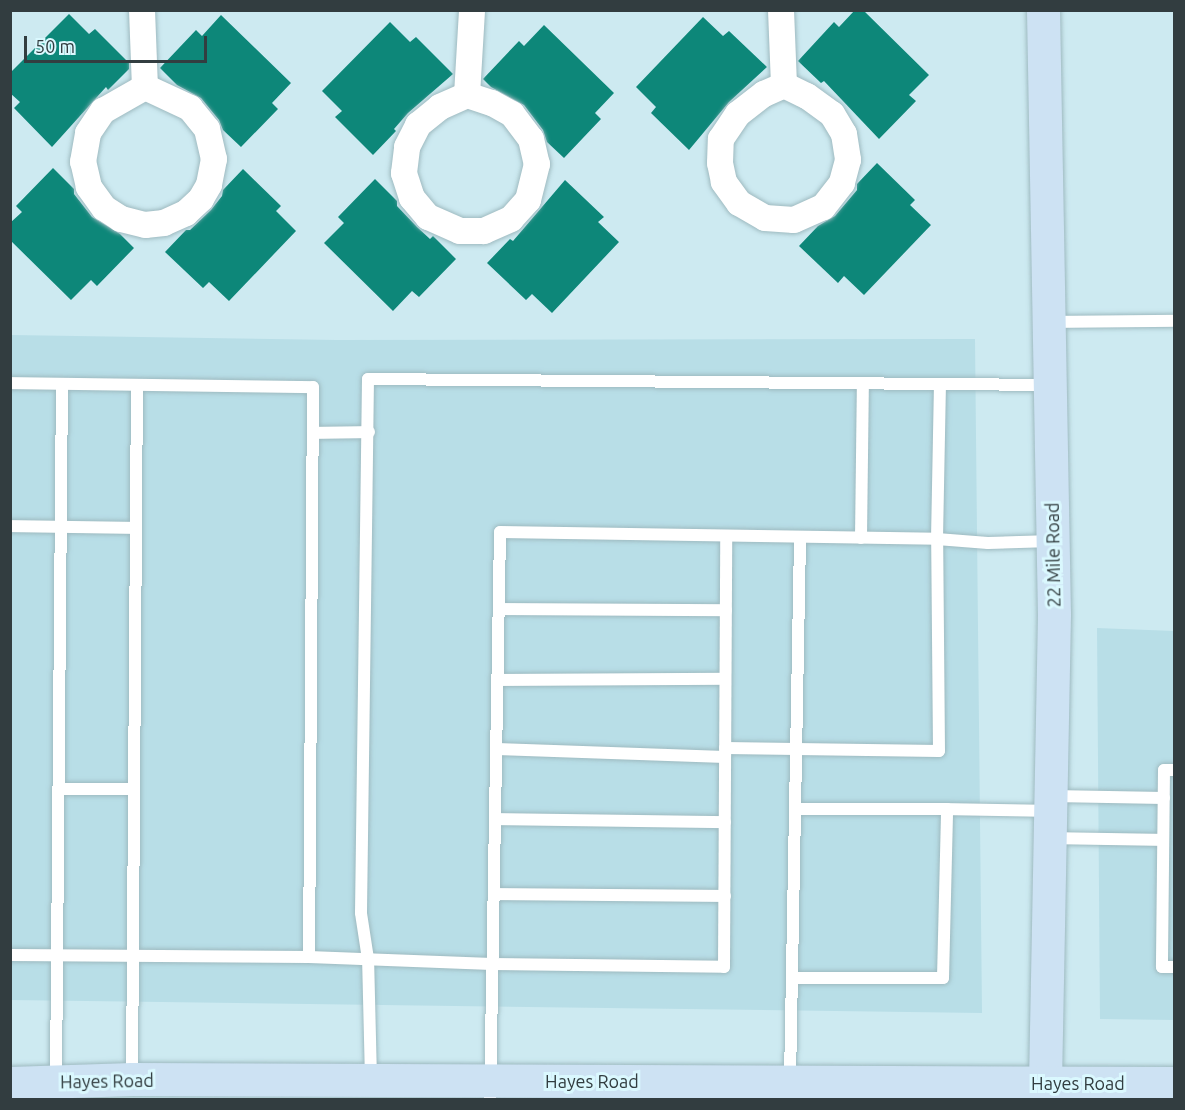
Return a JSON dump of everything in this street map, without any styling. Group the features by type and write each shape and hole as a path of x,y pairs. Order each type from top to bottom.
{"main road":[{"name":"22 Mile Road","path":"1042,10 1054,541 1052,815 1045,1091"},
{"name":"Hayes Road","path":"10,1083 56,1082 133,1089 184,1090 371,1082 490,1090 770,1084 1045,1091 1174,1083"}],"street":[{"path":"142,10 145,87"},
{"path":"467,94 472,10"},
{"path":"781,10 784,85"},
{"path":"784,85 807,96 832,114 844,134 848,160 842,183 823,207 794,220 765,218 739,203 724,182 720,163 721,139 738,114 764,94 784,85"},
{"path":"145,87 190,108 207,129 214,159 208,185 201,199 186,213 164,223 145,225 121,219 104,208 89,187 82,162 88,133 103,111 145,87"},
{"path":"467,94 492,103 512,114 531,139 537,164 528,200 511,219 484,231 460,231 428,217 412,198 404,173 407,147 418,125 440,106 467,94"}],"lane":[{"path":"1050,322 1174,321"},
{"path":"371,1082 368,959 361,913 369,379 1050,385"},
{"path":"10,383 313,387 309,957"},
{"path":"861,538 862,383"},
{"path":"56,1082 62,384"},
{"path":"497,749 725,752 795,749 939,751 937,539 940,384"},
{"path":"133,1089 137,385"},
{"path":"313,433 369,432"},
{"path":"10,526 135,528"},
{"path":"490,1090 500,532 937,539 988,543 1054,541"},
{"path":"10,956 309,957 492,964 724,967 726,536"},
{"path":"770,1084 792,978 801,537"},
{"path":"499,609 726,610"},
{"path":"498,680 725,679"},
{"path":"1174,770 1164,770 1162,967 1174,967"},
{"path":"58,789 134,789"},
{"path":"1052,815 1164,798"},
{"path":"795,809 947,809 1052,815 1163,840"},
{"path":"792,978 943,978 947,809"},
{"path":"496,819 725,822"},
{"path":"494,894 725,896"}],"shaded area":[{"path":"11,335 336,340 975,339 982,1013 11,1000"},
{"path":"1097,628 1174,631 1174,1020 1100,1019"}],"building":[{"path":"855,10 863,10 929,75 909,95 916,101 879,139 824,81 821,83 798,61 834,22 839,27"},
{"path":"69,14 89,34 95,29 129,63 129,69 108,90 106,87 52,147 14,108 20,102 10,93 10,73"},
{"path":"221,15 291,83 272,103 278,109 241,147 223,130 219,120 201,98 177,85 160,68 196,30 202,36"},
{"path":"703,17 723,36 729,31 767,67 729,102 689,150 651,113 656,107 636,87"},
{"path":"390,22 410,42 416,37 453,74 408,113 394,129 396,131 373,155 335,117 342,111 322,91"},
{"path":"544,25 614,93 595,113 601,119 564,158 547,142 543,130 524,105 491,87 483,79 519,41 524,46"},
{"path":"877,163 915,200 910,205 931,225 864,295 844,276 838,283 799,246 818,226 835,216 857,190 857,184"},
{"path":"53,168 74,189 74,194 92,217 120,234 134,248 97,286 91,280 71,300 10,240 10,223 22,212 16,206"},
{"path":"243,169 281,206 276,211 296,231 229,301 209,282 203,288 165,252 186,230 190,230 211,210 222,196 223,190"},
{"path":"375,179 397,201 397,206 417,227 430,239 433,236 456,259 419,297 412,291 393,311 324,243 344,223 338,217"},
{"path":"565,180 604,217 598,222 619,242 552,313 532,294 526,300 487,263 510,239 513,241"}]}
